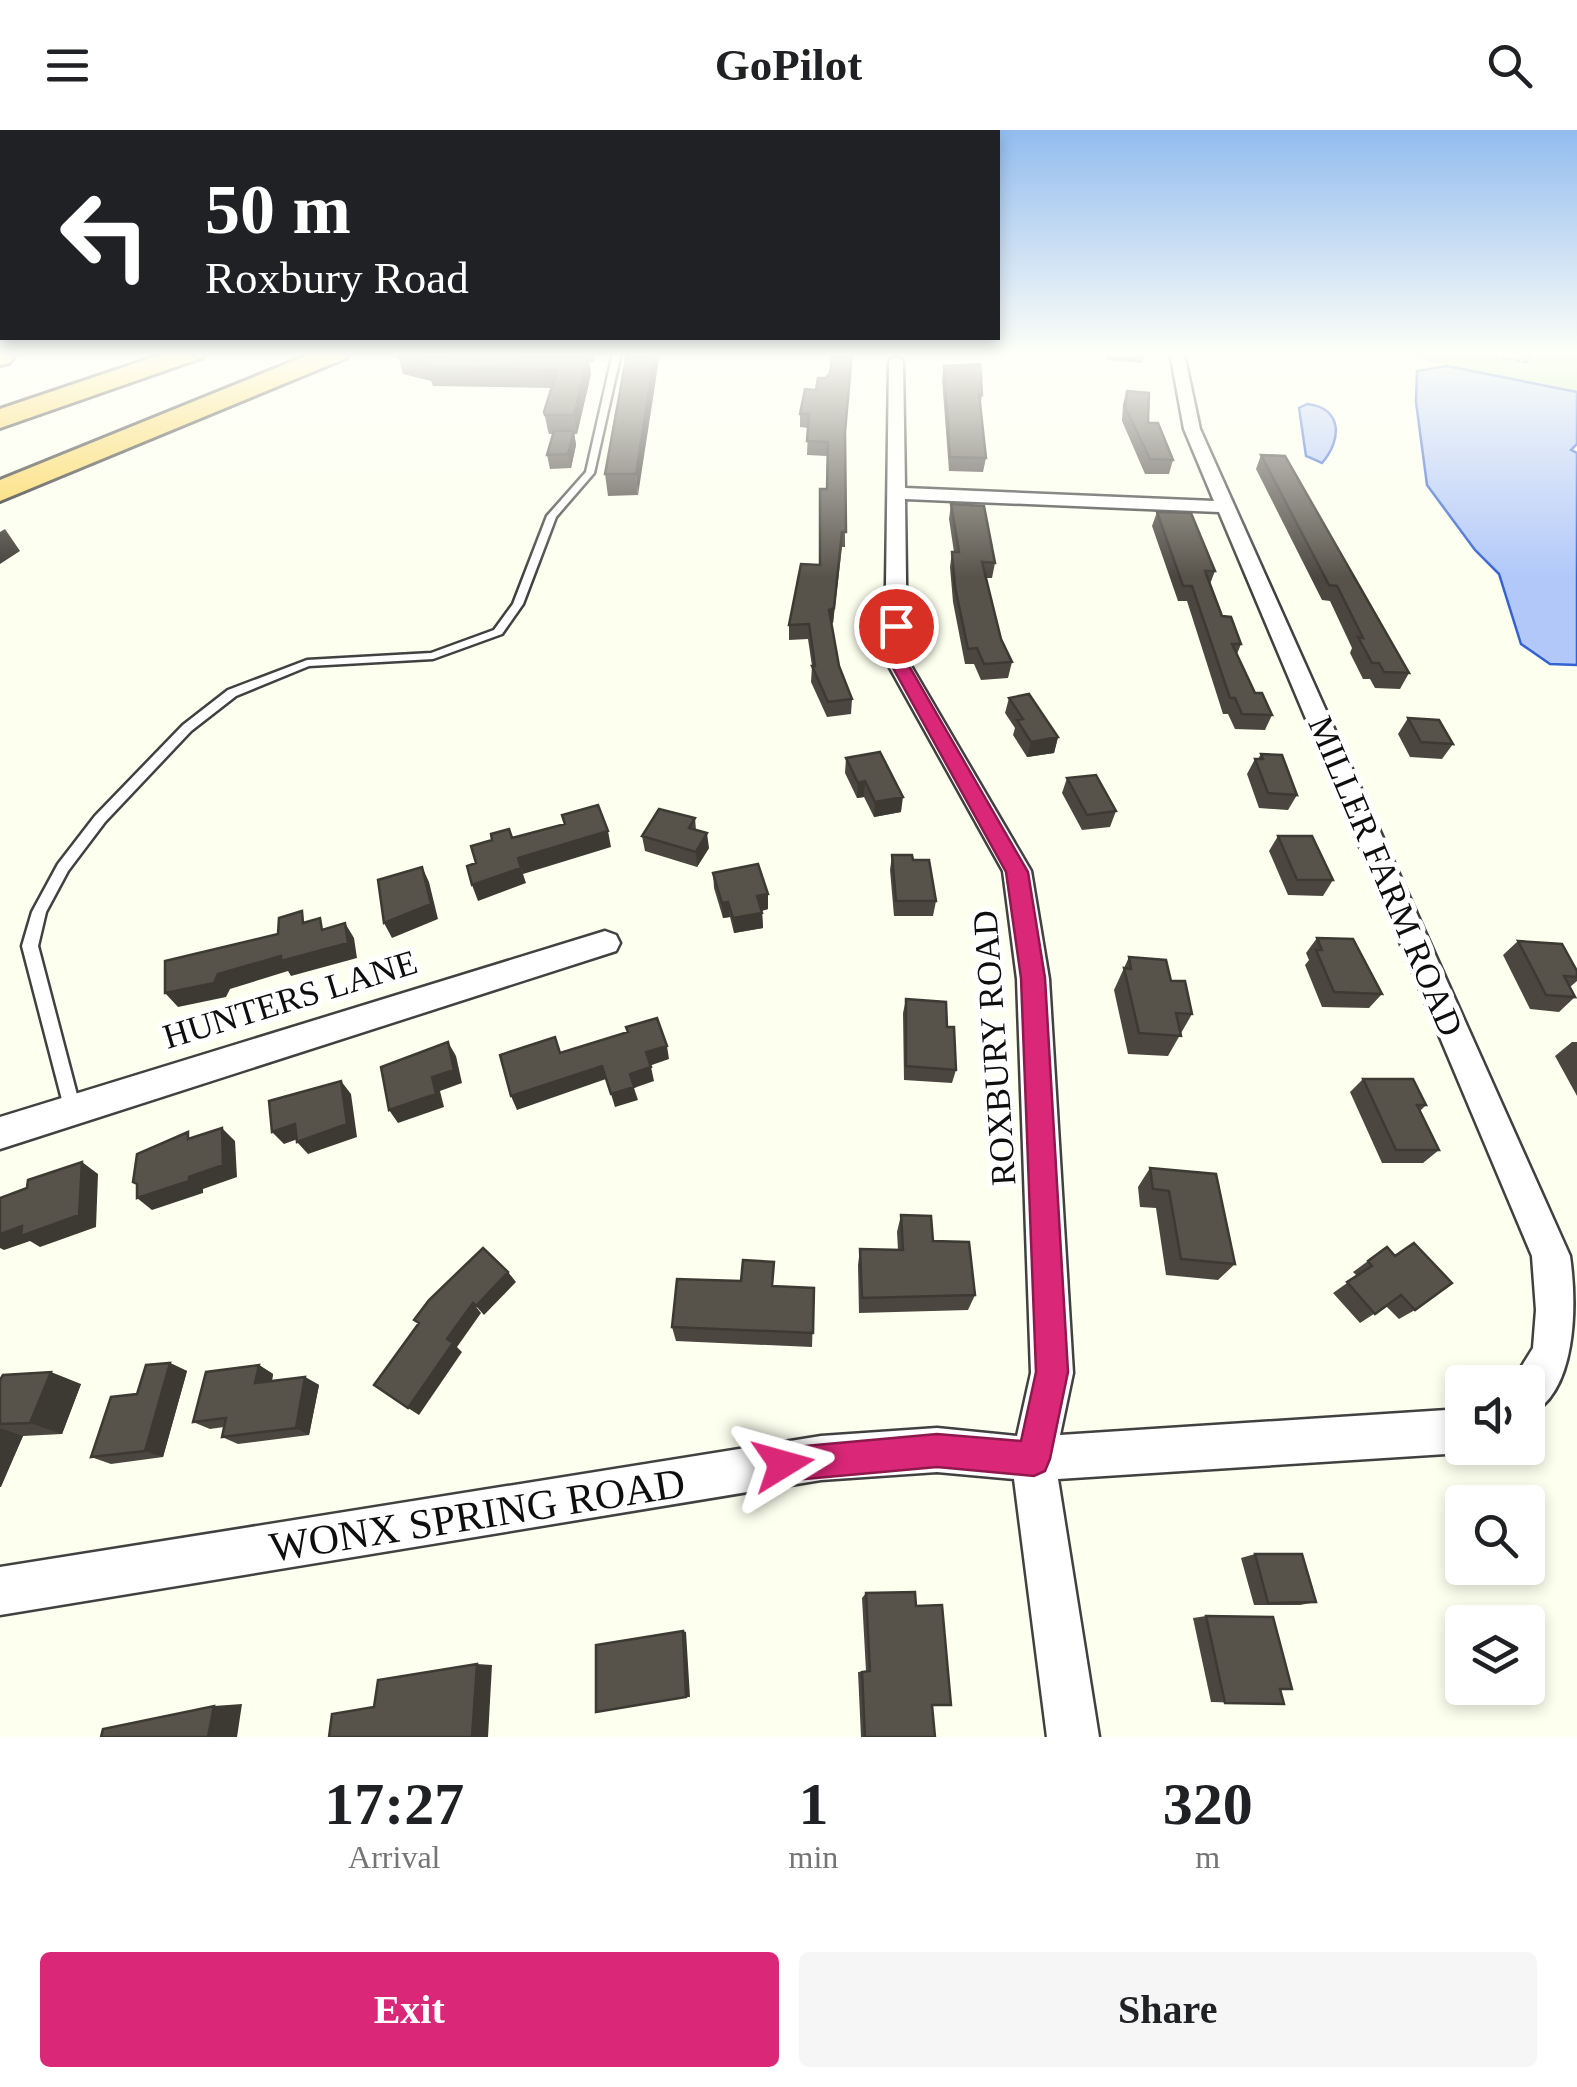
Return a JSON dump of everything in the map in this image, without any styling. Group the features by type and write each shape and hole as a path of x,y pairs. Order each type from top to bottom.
{"highway":[{"path":"0,491 155,428"},
{"path":"0,500 159,428"}],"street":[{"name":"ROXBURY ROAD","path":"895,428 896,659 1017,872 1033,978 1052,1372 1034,1459"},
{"name":"MILLER FARM ROAD","path":"1192,428 1551,1256 1558,1306 1545,1365"},
{"path":"895,493 1226,507"},
{"name":"HUNTERS LANE","path":"0,1134 605,943"},
{"path":"1073,1737 1034,1459 1445,1432"},
{"name":"WONX SPRING ROAD","path":"0,1590 821,1458 937,1450 1034,1459"}],"lane":[{"path":"72,1110 30,946 39,912 63,868 100,819 186,728 232,693 307,664 433,656 498,632 518,604 552,516 590,473 600,428"}],"water":[{"path":"1302,428 1336,428 1333,445 1322,463 1306,456"},
{"path":"1419,428 1577,428 1577,444 1571,450 1577,453 1577,665 1550,664 1521,644 1499,574 1475,550 1427,485"}],"building":[{"path":"613,428 643,428 636,474 605,474"},
{"path":"808,428 845,428 846,532 842,532 834,608 829,610 839,666 852,699 828,702 812,666 809,624 789,625 801,564 820,565 820,489 827,489 828,442 807,441"},
{"path":"948,428 983,428 986,458 950,457"},
{"path":"1135,428 1160,428 1173,460 1150,459"},
{"path":"554,431 574,431 568,454 547,455"},
{"path":"1261,455 1285,456 1409,673 1384,672 1379,663 1372,663 1337,586 1329,585"},
{"path":"951,504 984,506 995,563 982,562 1001,639 1012,662 984,664 977,648 968,649 955,587 952,552 959,552"},
{"path":"1157,512 1191,513 1215,571 1205,571 1222,616 1231,617 1241,644 1232,644 1255,693 1262,693 1272,715 1242,714 1235,698 1230,698 1192,586 1183,586"},
{"path":"1029,694 1058,737 1031,742 1017,720 1023,719 1009,698"},
{"path":"1408,718 1439,720 1453,744 1421,742"},
{"path":"880,752 903,797 875,802 865,781 858,783 846,758"},
{"path":"1261,754 1282,755 1297,795 1268,793 1255,759 1263,759"},
{"path":"1096,775 1116,811 1087,815 1067,778"},
{"path":"598,805 608,831 518,858 521,868 472,885 467,866 476,863 471,846 492,840 491,834 509,829 512,838 565,824 562,815"},
{"path":"659,809 695,818 689,828 707,833 696,852 642,836"},
{"path":"1278,836 1312,836 1333,880 1297,880"},
{"path":"892,855 929,860 936,901 896,901"},
{"path":"758,864 768,894 757,896 762,913 733,918 728,902 722,903 713,873"},
{"path":"422,867 431,904 384,923 378,880"},
{"path":"302,911 303,923 320,918 322,930 345,923 348,943 281,961 281,956 218,974 214,983 165,993 165,961 278,934 279,918"},
{"path":"1317,938 1353,939 1382,994 1334,992 1316,950 1322,950"},
{"path":"1518,941 1562,944 1577,971 1577,977 1564,976 1575,997 1546,995"},
{"path":"1129,957 1166,960 1171,981 1185,981 1192,1014 1176,1013 1181,1036 1139,1033 1124,968 1131,969"},
{"path":"906,999 946,1002 947,1027 954,1027 956,1070 906,1066"},
{"path":"657,1018 667,1046 646,1052 651,1067 630,1074 634,1087 611,1094 602,1066 511,1096 500,1055 555,1037 560,1053 628,1032 626,1027"},
{"path":"448,1042 454,1070 432,1077 436,1094 389,1110 381,1067"},
{"path":"1363,1079 1413,1079 1426,1105 1417,1105 1439,1150 1396,1150"},
{"path":"341,1081 347,1124 297,1142 295,1124 272,1132 269,1101"},
{"path":"222,1128 223,1165 137,1198 137,1184 133,1182 137,1154 188,1132 188,1139"},
{"path":"82,1162 79,1215 21,1236 22,1226 0,1234 0,1198 27,1188 28,1180"},
{"path":"1150,1168 1216,1174 1235,1264 1181,1259 1169,1191 1153,1189"},
{"path":"901,1215 931,1216 933,1241 969,1242 975,1295 862,1298 860,1249 903,1250"},
{"path":"1414,1243 1452,1283 1415,1310 1401,1295 1375,1314 1347,1282 1372,1266 1368,1261 1387,1247 1395,1256"},
{"path":"483,1248 508,1272 476,1306 473,1303 447,1339 453,1343 408,1408 374,1385 419,1323 414,1320 429,1300"},
{"path":"743,1260 774,1262 772,1286 814,1288 813,1333 672,1327 677,1279 741,1281"},
{"path":"170,1363 145,1451 91,1457 111,1397 137,1394 146,1365"},
{"path":"259,1365 255,1383 305,1377 296,1428 222,1437 226,1418 193,1422 206,1372"},
{"path":"51,1372 30,1423 0,1424 3,1375"},
{"path":"1255,1554 1302,1554 1316,1602 1268,1603"},
{"path":"915,1592 916,1606 942,1605 951,1705 932,1705 935,1737 865,1737 862,1672 870,1671 866,1593"},
{"path":"1206,1616 1273,1617 1292,1689 1280,1689 1284,1704 1225,1703"},
{"path":"683,1631 686,1697 596,1712 596,1645"},
{"path":"477,1664 472,1737 329,1737 332,1714 374,1707 378,1680"},
{"path":"214,1706 208,1737 101,1737 103,1729"}],"route":[{"path":"783,1464 937,1450 1034,1459 1052,1372 1033,978 1017,872 896,659 896,626"}]}
